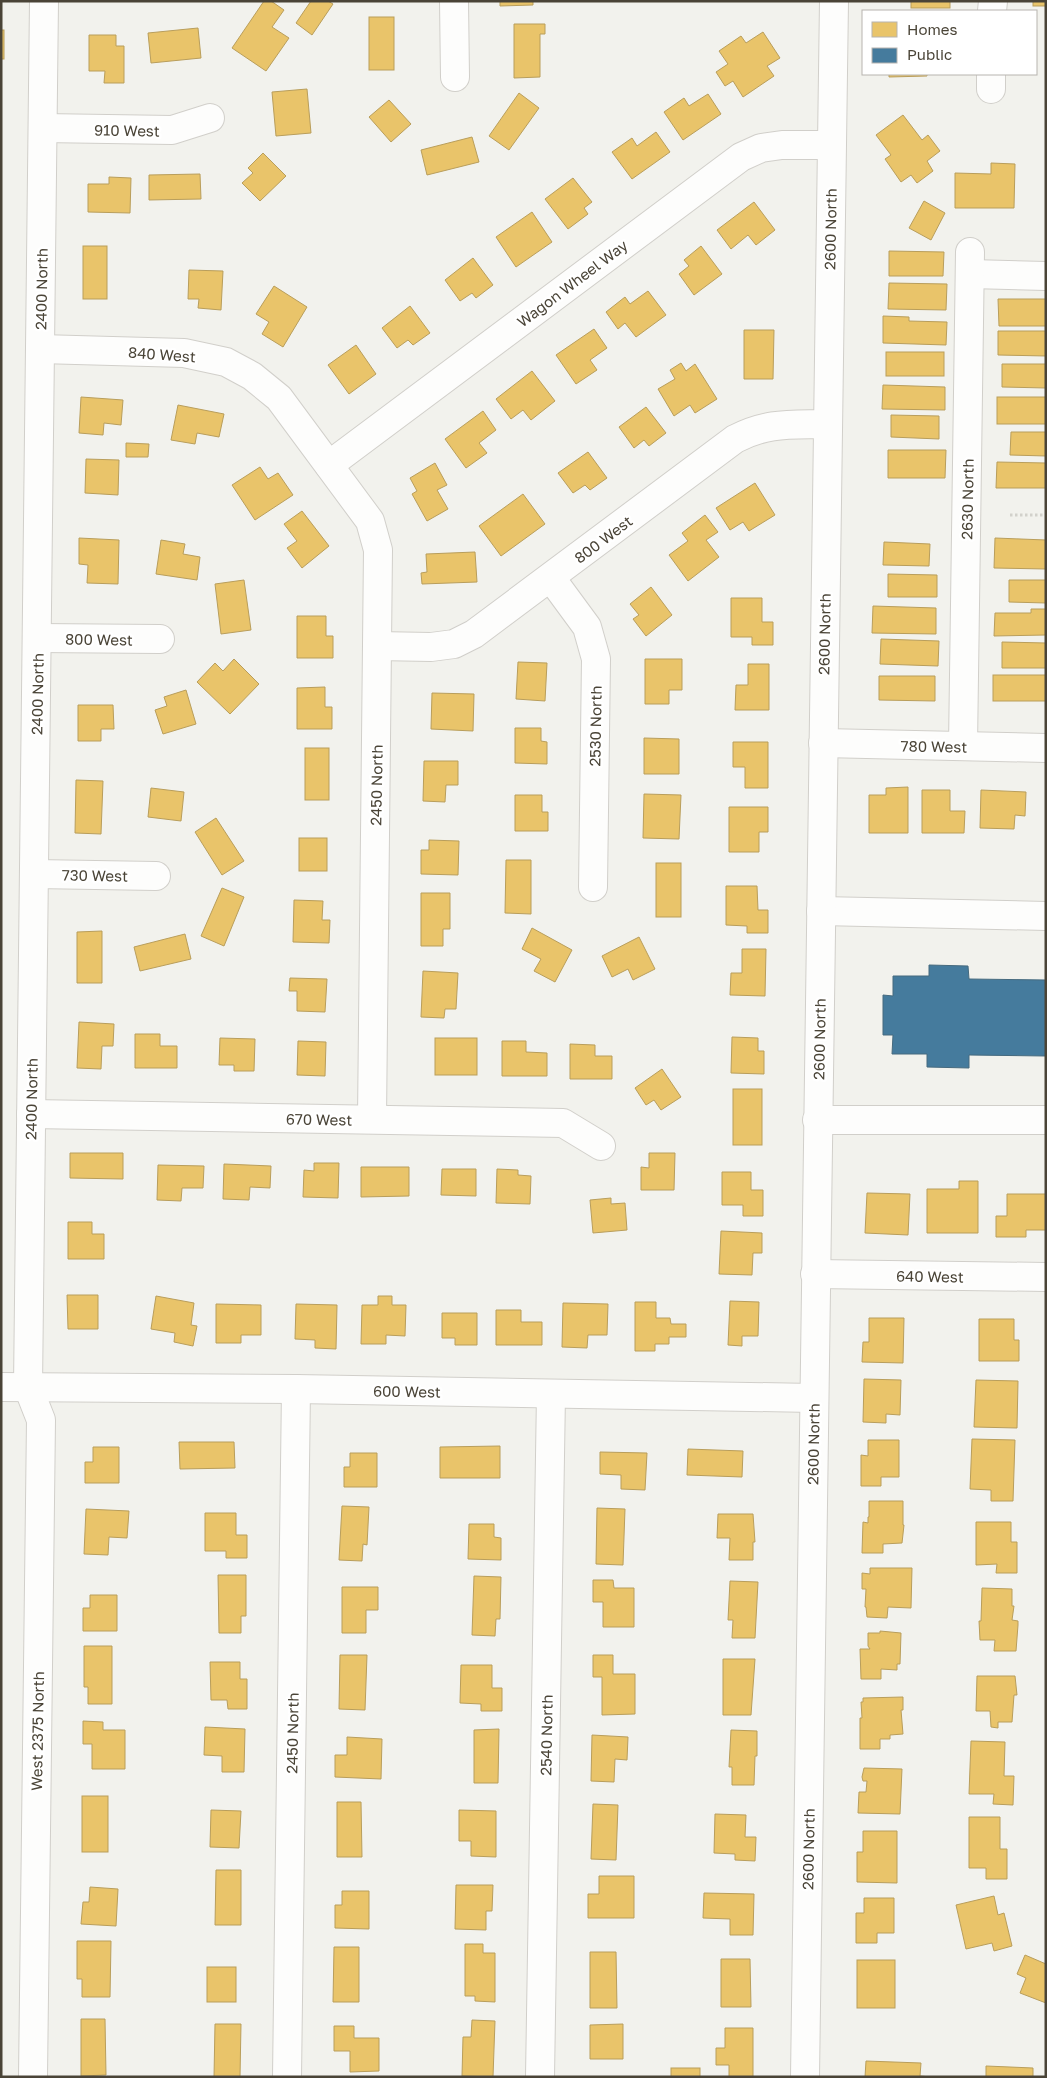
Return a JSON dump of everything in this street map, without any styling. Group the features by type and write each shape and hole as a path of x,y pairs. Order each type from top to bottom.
{"street":[{"name":"2400 North","path":"28,1387 44,1"},
{"path":"454,1 455,77"},
{"name":"2600 North","path":"805,2077 834,1"},
{"name":"910 West","path":"43,128 172,130 210,118"},
{"name":"Wagon Wheel Way","path":"329,465 741,157 761,148 782,145 831,145"},
{"name":"2630 North","path":"963,746 970,263 1046,276"},
{"name":"840 West","path":"40,349 184,353 226,362 252,376 278,398 329,465"},
{"name":"800 West","path":"377,646 431,647 454,644 474,634 551,578 735,439 754,430 773,425 827,424"},
{"name":"2450 North","path":"329,465 370,521 378,550 372,1119"},
{"name":"2530 North","path":"551,578 587,627 596,659 593,887"},
{"name":"800 West","path":"38,638 160,639"},
{"name":"780 West","path":"823,743 1046,748"},
{"name":"730 West","path":"35,874 156,876"},
{"path":"821,911 1046,916"},
{"name":"670 West","path":"31,1114 563,1123 601,1146"},
{"path":"818,1120 1046,1120"},
{"name":"640 West","path":"815,1274 1046,1278"},
{"name":"600 West","path":"1,1387 296,1389 813,1398"},
{"name":"West 2375 North","path":"28,1387 41,1420 33,2077"},
{"name":"2450 North","path":"287,2077 296,1389"},
{"name":"2540 North","path":"540,2077 552,1394"}],"path":[{"path":"1010,515 1046,515"}],"building: Homes":[{"path":"264,1 271,1 284,10 272,27 289,38 266,71 232,48"},
{"path":"311,1 328,1 333,4 312,35 296,23"},
{"path":"500,1 533,1 533,5 500,6"},
{"path":"911,1 950,1 950,8 911,8"},
{"path":"1033,1 1046,1 1046,6 1033,6"},
{"path":"369,17 394,17 394,70 369,70"},
{"path":"514,24 545,24 545,34 540,34 540,77 514,78"},
{"path":"198,28 201,58 151,63 148,33"},
{"path":"1,30 4,30 4,59 1,59"},
{"path":"763,32 780,58 767,66 774,76 743,97 733,81 725,86 716,72 728,64 719,51 741,36 746,43"},
{"path":"89,35 116,35 116,46 124,46 124,83 104,83 105,71 89,71"},
{"path":"889,75 927,75 927,76 889,77"},
{"path":"307,89 311,133 276,136 272,92"},
{"path":"519,93 539,108 509,150 489,136"},
{"path":"708,94 721,114 683,140 664,112 684,98 689,106"},
{"path":"389,100 411,124 391,142 369,117"},
{"path":"903,115 922,140 928,135 940,151 927,161 933,171 917,183 911,175 901,182 885,159 891,155 876,135"},
{"path":"656,132 670,152 632,179 612,152 632,138 637,146"},
{"path":"472,137 479,162 427,175 421,150"},
{"path":"263,153 286,176 260,201 242,183 253,173 248,168"},
{"path":"991,163 1015,164 1014,208 955,208 955,173 991,174"},
{"path":"200,174 201,199 149,200 149,175"},
{"path":"109,177 131,178 130,213 88,212 88,184 109,184"},
{"path":"573,178 592,202 584,208 588,214 568,229 545,199"},
{"path":"924,201 945,213 931,240 909,228"},
{"path":"754,202 775,230 756,245 748,235 731,249 717,230"},
{"path":"532,212 552,242 516,267 496,237"},
{"path":"83,246 107,246 107,299 83,299"},
{"path":"701,246 722,274 694,295 679,274 689,266 684,260"},
{"path":"889,251 944,252 943,276 889,276"},
{"path":"473,258 493,285 476,298 472,293 460,301 445,280"},
{"path":"189,270 223,271 221,310 198,308 199,299 188,299"},
{"path":"889,283 947,284 946,310 888,309"},
{"path":"274,286 307,307 283,347 262,334 269,322 256,314"},
{"path":"648,291 666,315 636,337 625,323 618,329 606,312 625,297 630,304"},
{"path":"998,299 1046,299 1046,326 999,326"},
{"path":"410,306 430,333 413,345 408,340 397,348 382,328"},
{"path":"883,316 909,317 909,321 947,322 946,345 883,343"},
{"path":"594,329 607,348 590,360 597,370 576,384 556,355"},
{"path":"744,330 774,330 773,379 744,379"},
{"path":"998,331 1046,331 1046,356 998,355"},
{"path":"356,345 376,374 349,394 328,365"},
{"path":"886,352 944,352 944,376 886,376"},
{"path":"681,363 686,371 695,364 717,399 695,413 690,405 674,416 658,389 675,379 670,370"},
{"path":"1002,364 1046,364 1046,388 1002,387"},
{"path":"532,371 555,401 531,420 523,410 511,419 496,399"},
{"path":"883,385 945,387 945,410 882,409"},
{"path":"81,397 123,400 121,425 104,423 103,435 79,433"},
{"path":"997,397 1046,397 1046,424 997,424"},
{"path":"178,405 224,414 219,437 197,433 195,444 171,440"},
{"path":"646,407 666,433 649,446 644,440 634,448 619,427"},
{"path":"483,411 496,430 479,443 487,453 466,468 445,439"},
{"path":"891,415 939,416 939,439 891,437"},
{"path":"1011,432 1046,432 1046,456 1010,455"},
{"path":"126,443 149,444 148,457 126,457"},
{"path":"888,450 946,450 945,478 888,478"},
{"path":"588,452 607,478 590,490 585,485 573,493 558,473"},
{"path":"86,459 119,460 118,495 85,493"},
{"path":"997,462 1046,463 1046,488 996,488"},
{"path":"435,463 447,485 437,490 448,509 427,521 412,494 417,491 410,478"},
{"path":"260,467 268,479 278,473 293,495 255,520 232,485"},
{"path":"755,483 775,515 749,531 743,522 730,530 716,508"},
{"path":"523,494 545,524 501,556 479,526"},
{"path":"302,511 329,546 302,568 287,548 297,541 284,524"},
{"path":"705,515 718,532 706,540 719,557 688,581 669,555 688,541 682,533"},
{"path":"79,538 119,540 118,584 87,583 88,565 79,564"},
{"path":"995,538 1046,540 1046,569 994,568"},
{"path":"161,540 185,544 183,554 200,557 197,580 156,574"},
{"path":"884,542 930,544 929,566 883,565"},
{"path":"475,552 477,582 422,584 421,573 427,572 426,554"},
{"path":"888,574 937,575 937,597 888,597"},
{"path":"244,580 251,630 221,634 215,584"},
{"path":"1009,580 1046,580 1046,603 1009,602"},
{"path":"651,587 672,615 646,636 633,619 639,615 630,604"},
{"path":"731,598 762,598 762,622 773,622 773,645 752,645 752,637 731,637"},
{"path":"873,606 936,608 936,634 872,633"},
{"path":"1031,609 1046,609 1046,635 994,636 995,613 1031,613"},
{"path":"297,616 326,616 326,636 333,636 333,658 297,658"},
{"path":"881,639 939,641 938,666 880,664"},
{"path":"1002,642 1046,643 1046,668 1002,668"},
{"path":"234,659 259,684 230,714 197,682 215,663 223,671"},
{"path":"645,659 682,659 682,690 669,690 669,704 645,704"},
{"path":"518,662 547,663 545,701 516,699"},
{"path":"748,664 769,664 769,710 735,710 736,685 748,685"},
{"path":"993,675 1046,675 1046,701 993,701"},
{"path":"879,676 935,676 935,701 879,700"},
{"path":"325,687 325,707 332,707 332,729 297,729 297,688"},
{"path":"186,690 196,724 163,734 155,710 167,706 164,697"},
{"path":"432,693 474,694 473,731 431,729"},
{"path":"78,705 113,705 114,729 101,729 101,741 78,741"},
{"path":"515,728 541,728 541,741 547,742 547,764 515,763"},
{"path":"644,738 679,739 679,774 644,774"},
{"path":"733,742 768,742 768,788 745,788 745,767 733,767"},
{"path":"305,748 329,748 329,800 305,800"},
{"path":"424,761 458,761 458,785 446,785 445,802 423,801"},
{"path":"76,780 103,781 101,834 75,833"},
{"path":"908,787 908,833 869,833 869,795 886,795 886,788"},
{"path":"151,788 184,792 181,821 148,817"},
{"path":"922,790 950,790 950,811 965,811 964,833 922,833"},
{"path":"981,790 1026,792 1025,816 1015,815 1014,829 980,828"},
{"path":"644,794 681,795 679,839 643,838"},
{"path":"515,795 542,795 542,812 548,812 548,831 515,831"},
{"path":"729,807 768,807 768,832 759,832 759,852 729,852"},
{"path":"216,818 244,861 222,875 195,832"},
{"path":"299,838 327,838 327,871 299,871"},
{"path":"429,840 459,841 458,875 421,874 421,850 429,850"},
{"path":"506,860 531,860 531,914 505,913"},
{"path":"656,863 681,863 681,917 656,917"},
{"path":"726,886 757,886 758,910 768,910 768,933 747,933 747,926 726,925"},
{"path":"222,888 244,897 224,946 201,936"},
{"path":"421,893 450,893 450,929 443,929 443,946 421,946"},
{"path":"294,900 323,901 322,920 330,920 329,943 293,942"},
{"path":"532,928 572,950 555,982 534,971 541,959 522,949"},
{"path":"102,931 102,983 77,983 77,932"},
{"path":"185,934 191,959 140,971 134,947"},
{"path":"639,937 655,969 633,980 628,969 612,977 602,956"},
{"path":"742,949 766,949 765,996 730,995 731,973 742,973"},
{"path":"423,971 458,973 456,1009 445,1009 444,1018 421,1017"},
{"path":"290,978 327,979 325,1012 297,1011 297,991 289,991"},
{"path":"79,1022 114,1024 113,1046 102,1046 101,1069 77,1068"},
{"path":"135,1034 160,1034 160,1046 177,1046 177,1068 135,1068"},
{"path":"732,1037 758,1038 758,1051 764,1051 764,1074 731,1073"},
{"path":"220,1038 255,1039 254,1071 234,1071 234,1065 219,1065"},
{"path":"435,1038 477,1038 477,1075 435,1075"},
{"path":"298,1041 326,1042 325,1076 297,1075"},
{"path":"502,1041 526,1041 526,1052 547,1053 547,1076 502,1076"},
{"path":"570,1044 595,1045 595,1056 612,1056 612,1079 570,1079"},
{"path":"662,1069 681,1097 661,1110 654,1100 646,1105 635,1088"},
{"path":"733,1089 762,1089 762,1145 733,1145"},
{"path":"70,1153 123,1153 123,1179 70,1178"},
{"path":"649,1153 675,1153 674,1190 641,1190 641,1167 649,1168"},
{"path":"314,1163 339,1163 338,1198 303,1197 304,1170 314,1171"},
{"path":"224,1164 271,1166 270,1188 250,1187 249,1200 223,1199"},
{"path":"158,1165 204,1166 203,1188 182,1188 181,1201 157,1200"},
{"path":"361,1167 409,1167 409,1196 361,1197"},
{"path":"442,1169 476,1169 476,1196 441,1195"},
{"path":"497,1169 518,1170 518,1175 531,1176 530,1204 496,1203"},
{"path":"722,1172 751,1172 751,1190 763,1190 763,1216 743,1216 743,1205 722,1205"},
{"path":"959,1181 978,1181 978,1233 927,1233 927,1189 959,1189"},
{"path":"867,1193 910,1194 908,1235 865,1233"},
{"path":"1007,1194 1046,1194 1046,1230 1026,1230 1026,1237 996,1237 996,1216 1007,1216"},
{"path":"611,1198 611,1204 625,1203 627,1230 593,1233 590,1200"},
{"path":"68,1222 92,1222 92,1234 104,1234 104,1259 68,1259"},
{"path":"721,1231 762,1233 762,1253 753,1253 752,1275 719,1274"},
{"path":"67,1295 98,1295 98,1329 68,1329"},
{"path":"156,1296 194,1303 191,1325 197,1326 193,1346 174,1342 175,1333 151,1329"},
{"path":"378,1296 392,1296 392,1305 406,1305 405,1336 386,1335 386,1344 361,1344 362,1305 378,1305"},
{"path":"730,1301 759,1302 758,1336 742,1336 742,1346 728,1345"},
{"path":"635,1302 656,1302 656,1318 670,1318 671,1324 686,1324 686,1337 669,1337 669,1344 655,1344 655,1351 635,1351"},
{"path":"563,1303 608,1304 607,1335 588,1335 587,1348 562,1347"},
{"path":"216,1304 261,1305 261,1335 241,1335 241,1343 216,1343"},
{"path":"296,1304 337,1305 336,1349 315,1348 315,1340 295,1339"},
{"path":"496,1310 521,1310 521,1322 542,1322 542,1345 496,1345"},
{"path":"442,1313 477,1313 477,1345 455,1345 455,1338 442,1338"},
{"path":"869,1318 904,1318 903,1363 862,1362 863,1342 869,1342"},
{"path":"979,1319 1014,1319 1014,1340 1019,1340 1019,1361 979,1361"},
{"path":"864,1379 901,1380 900,1415 886,1414 886,1423 863,1422"},
{"path":"976,1380 1018,1381 1017,1428 974,1427"},
{"path":"972,1439 1015,1440 1013,1501 991,1501 991,1490 970,1489"},
{"path":"868,1440 899,1440 899,1477 881,1477 881,1486 861,1486 861,1455 868,1456"},
{"path":"179,1442 234,1442 235,1468 180,1469"},
{"path":"500,1446 500,1478 440,1478 440,1447"},
{"path":"93,1447 119,1447 119,1483 85,1483 85,1462 93,1462"},
{"path":"688,1449 743,1451 742,1477 687,1475"},
{"path":"600,1452 647,1453 645,1490 621,1489 621,1475 600,1474"},
{"path":"350,1453 377,1453 377,1487 344,1487 344,1467 350,1467"},
{"path":"869,1501 903,1501 904,1525 902,1543 883,1544 883,1553 862,1553 863,1522 868,1523"},
{"path":"342,1506 369,1507 367,1545 363,1544 362,1561 339,1560"},
{"path":"597,1508 625,1509 623,1565 596,1564"},
{"path":"86,1509 129,1511 127,1538 109,1537 108,1555 84,1554"},
{"path":"205,1513 236,1513 236,1535 247,1535 247,1558 226,1558 226,1551 205,1551"},
{"path":"718,1514 753,1514 755,1542 753,1542 753,1560 729,1560 730,1538 717,1538"},
{"path":"976,1522 1011,1522 1011,1542 1017,1542 1017,1573 996,1573 997,1564 976,1565"},
{"path":"469,1524 494,1524 494,1537 501,1538 501,1560 468,1559"},
{"path":"870,1568 912,1568 911,1608 888,1607 887,1618 867,1617 865,1607 866,1589 862,1589 862,1573 870,1574"},
{"path":"218,1575 246,1575 246,1616 241,1616 241,1633 219,1633"},
{"path":"474,1576 501,1577 500,1619 496,1619 495,1636 472,1635"},
{"path":"593,1580 613,1580 614,1588 634,1588 634,1627 603,1627 603,1602 593,1602"},
{"path":"730,1581 758,1582 755,1638 732,1638 733,1620 728,1620"},
{"path":"342,1587 378,1587 378,1610 366,1610 366,1633 342,1633"},
{"path":"982,1588 1012,1589 1012,1606 1014,1606 1012,1620 1018,1621 1016,1651 994,1651 995,1640 980,1640 979,1621 981,1621"},
{"path":"90,1595 117,1595 117,1631 83,1631 83,1608 90,1608"},
{"path":"880,1631 901,1633 900,1664 897,1664 897,1670 881,1669 881,1679 861,1679 860,1649 870,1649 868,1646 868,1633 880,1633"},
{"path":"84,1646 112,1646 112,1704 88,1704 88,1687 84,1687"},
{"path":"340,1655 367,1655 365,1710 339,1709"},
{"path":"593,1655 613,1655 613,1674 635,1674 635,1714 602,1715 602,1677 593,1677"},
{"path":"723,1659 755,1659 751,1715 723,1715"},
{"path":"210,1662 240,1662 240,1679 247,1679 247,1709 228,1709 227,1700 211,1700"},
{"path":"461,1665 492,1665 492,1688 502,1688 502,1711 481,1711 481,1704 460,1703"},
{"path":"977,1676 1015,1676 1017,1695 1014,1695 1012,1722 998,1722 998,1728 991,1727 990,1711 976,1711"},
{"path":"903,1697 903,1710 901,1710 903,1734 890,1735 890,1739 880,1739 880,1749 860,1749 860,1718 862,1718 861,1702 863,1702 863,1698"},
{"path":"83,1721 103,1722 103,1730 125,1730 125,1769 92,1769 92,1744 83,1744"},
{"path":"205,1727 245,1729 244,1772 222,1772 222,1756 204,1755"},
{"path":"499,1729 498,1783 474,1783 474,1730"},
{"path":"731,1730 757,1731 754,1785 732,1785 732,1767 729,1767"},
{"path":"592,1735 628,1737 627,1760 615,1759 614,1782 591,1781"},
{"path":"347,1737 382,1739 381,1779 335,1777 335,1755 347,1755"},
{"path":"971,1741 1005,1742 1004,1776 1014,1776 1013,1805 993,1804 994,1794 969,1794"},
{"path":"864,1768 902,1769 900,1814 858,1813 859,1792 866,1792 867,1781 863,1781 862,1777"},
{"path":"82,1796 108,1796 108,1852 82,1852"},
{"path":"337,1802 361,1802 362,1857 337,1857"},
{"path":"593,1804 618,1805 616,1860 591,1859"},
{"path":"211,1810 241,1811 239,1848 210,1847"},
{"path":"459,1810 496,1811 496,1857 471,1856 471,1841 459,1841"},
{"path":"715,1814 746,1815 745,1837 756,1837 755,1861 735,1860 735,1854 714,1853"},
{"path":"969,1817 1000,1817 1000,1849 1007,1849 1007,1879 986,1879 986,1868 969,1868"},
{"path":"863,1831 897,1831 897,1883 857,1882 857,1852 863,1852"},
{"path":"216,1870 241,1870 241,1925 215,1925"},
{"path":"599,1876 634,1876 634,1918 588,1918 588,1894 599,1894"},
{"path":"456,1885 493,1885 492,1911 486,1911 486,1930 455,1929"},
{"path":"90,1887 118,1889 116,1926 81,1924 83,1902 89,1902"},
{"path":"342,1891 369,1891 369,1929 335,1928 335,1905 342,1905"},
{"path":"704,1893 754,1894 753,1935 730,1935 730,1919 703,1918"},
{"path":"994,1896 998,1915 1004,1913 1012,1946 994,1951 992,1943 966,1949 956,1905"},
{"path":"864,1898 894,1898 894,1933 877,1933 877,1943 856,1943 856,1913 864,1913"},
{"path":"77,1941 111,1941 110,1997 82,1997 82,1979 77,1979"},
{"path":"465,1944 483,1944 483,1953 495,1953 495,2002 475,2001 475,1996 465,1996"},
{"path":"334,1947 359,1947 359,2002 333,2002"},
{"path":"590,1952 616,1952 617,2008 590,2008"},
{"path":"1025,1955 1046,1964 1046,2003 1020,1993 1026,1978 1017,1974"},
{"path":"721,1959 750,1959 751,2007 721,2007"},
{"path":"857,1960 895,1960 895,2008 857,2008"},
{"path":"207,1967 236,1967 236,2002 207,2002"},
{"path":"81,2019 105,2019 106,2075 81,2076"},
{"path":"472,2020 495,2021 493,2077 462,2076 463,2037 471,2037"},
{"path":"215,2024 241,2024 240,2077 214,2077"},
{"path":"623,2024 623,2059 590,2059 590,2025"},
{"path":"334,2026 354,2026 354,2038 379,2038 379,2071 350,2072 350,2051 334,2051"},
{"path":"725,2028 753,2028 753,2077 729,2077 729,2065 716,2065 716,2048 725,2048"},
{"path":"866,2061 921,2063 920,2076 931,2077 865,2077"},
{"path":"986,2066 1033,2068 1033,2077 986,2077"},
{"path":"671,2068 700,2068 700,2077 671,2077"}],"building: Public":[{"path":"929,965 968,966 969,979 1046,980 1046,1056 969,1055 969,1068 927,1067 927,1054 892,1054 893,1035 883,1035 883,995 893,996 893,976 929,976"}]}
